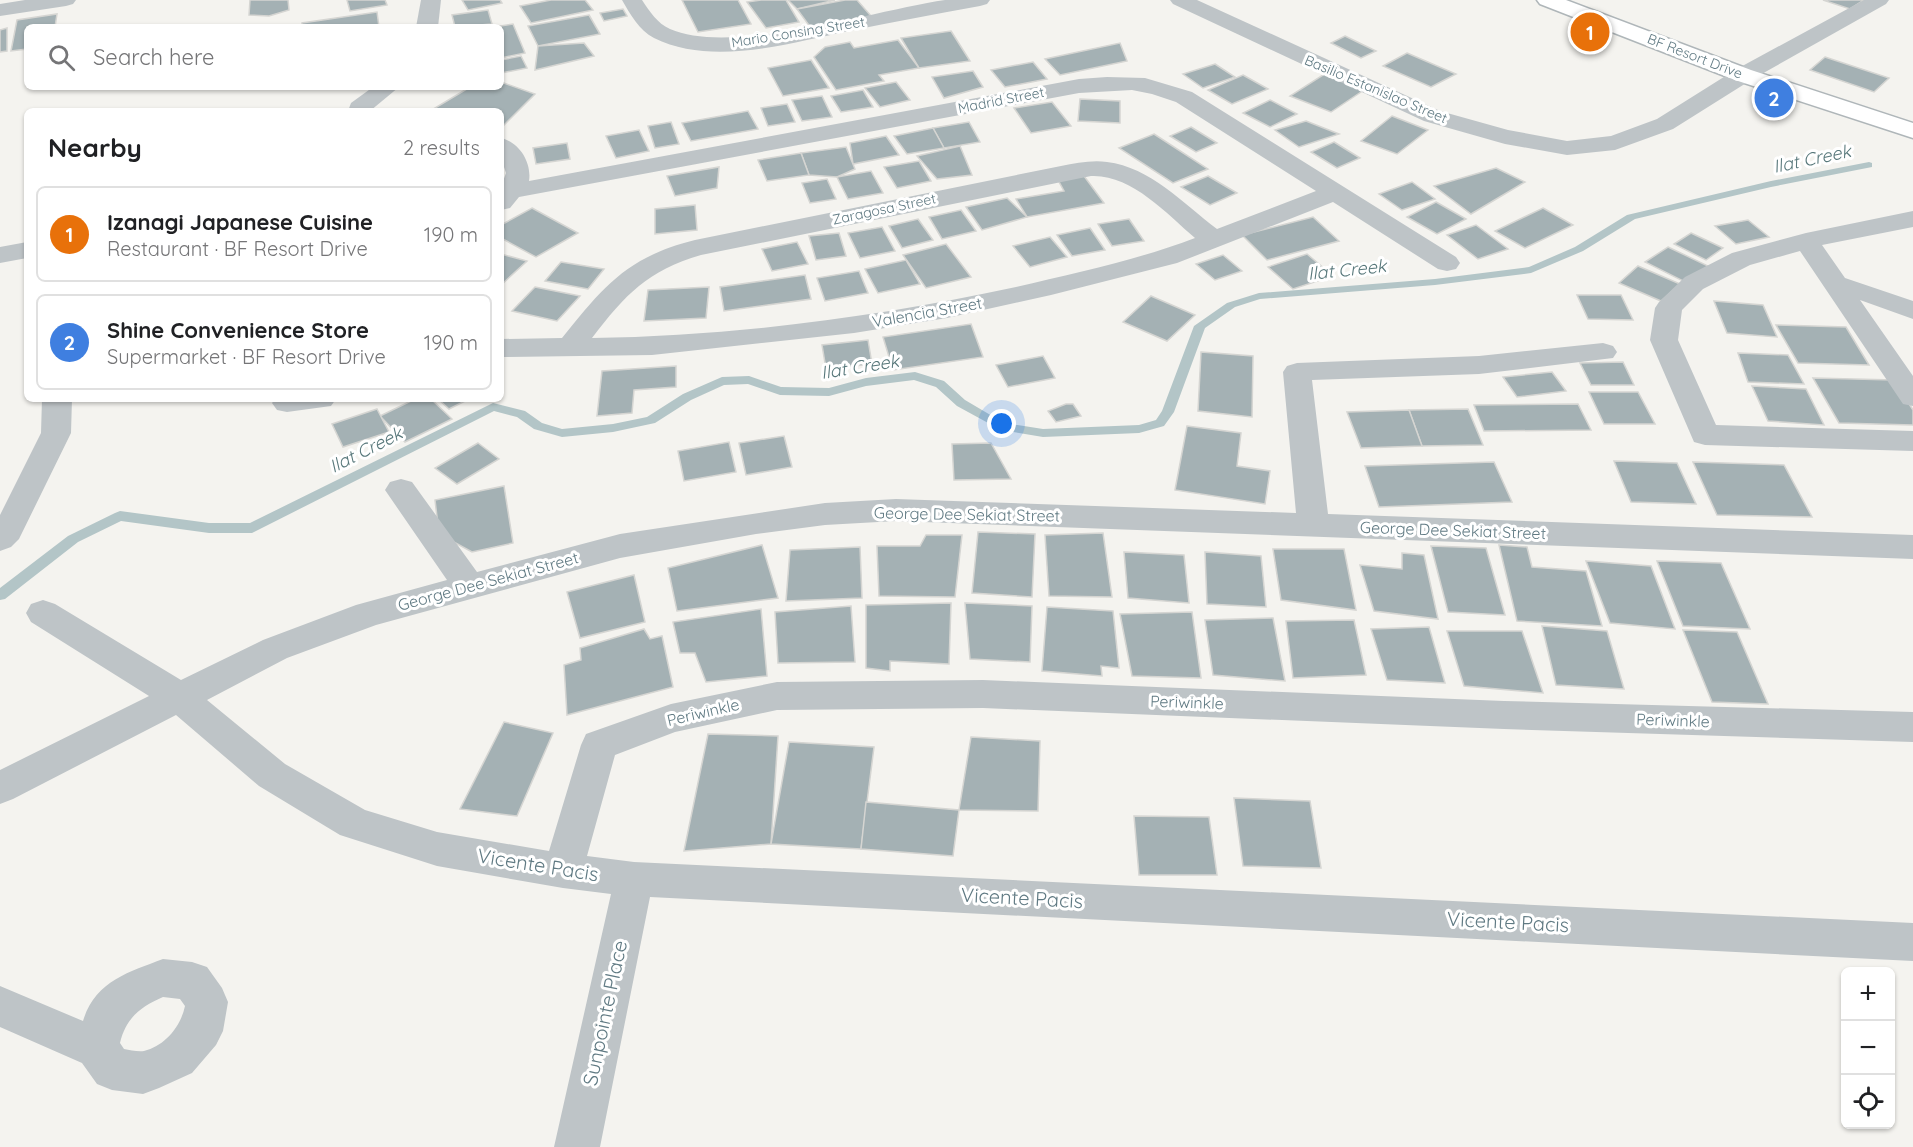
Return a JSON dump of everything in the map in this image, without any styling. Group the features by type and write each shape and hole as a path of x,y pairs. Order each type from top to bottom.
{"main road":[{"name":"BF Resort Drive","path":"1547,0 1743,75 1913,131"}],"street":[{"path":"0,10 66,0"},
{"path":"427,24 431,0"},
{"name":"Mario Consing Street","path":"632,0 647,24 664,35 691,42 726,44 791,36 981,0"},
{"path":"876,0 891,17"},
{"name":"Basilio Estanislao Street","path":"1180,0 1432,116 1505,137 1567,148 1615,143 1665,124 1743,75 1880,0"},
{"name":"Madrid Street","path":"507,197 1079,86 1112,82 1138,83 1161,87 1184,96 1447,263"},
{"path":"359,108 383,90"},
{"path":"504,147 514,155 519,172 507,197"},
{"name":"Zaragosa Street","path":"570,347 605,304 631,277 660,260 694,248 1060,173 1102,169 1120,172 1135,180 1214,240"},
{"name":"Valencia Street","path":"504,348 652,346 854,325 947,310 1051,287 1157,259 1214,240 1336,192"},
{"path":"1913,219 1806,241 1741,259 1694,283 1669,308 1664,340 1705,435 1913,441"},
{"path":"1806,241 1913,396"},
{"path":"0,255 24,251"},
{"path":"1834,283 1893,302 1913,311"},
{"path":"1313,525 1297,372 1479,365 1603,352"},
{"path":"0,539 8,531 56,433 57,402"},
{"path":"287,403 296,402"},
{"path":"401,490 469,586"},
{"name":"George Dee Sekiat Street","path":"0,788 285,645 368,614 620,546 825,514 896,510 1313,525 1908,555"},
{"name":"Vicente Pacis","path":"43,612 179,697 272,775 354,823 437,849 563,871 634,879 1913,942"},
{"name":"Periwinkle","path":"563,871 599,745 671,718 777,696 983,694 1504,715 1913,727"},
{"name":"Sunpointe Place","path":"577,1147 634,879"},
{"path":"0,1006 97,1048"}],"building":[{"path":"250,0 288,0 289,10 269,16 249,15"},
{"path":"347,0 385,0 387,5 350,11"},
{"path":"462,0 500,0 502,3 468,10"},
{"path":"551,0 585,0 593,10 531,23 520,6"},
{"path":"682,0 738,0 751,24 698,32"},
{"path":"786,0 799,22 766,28 747,2"},
{"path":"788,0 835,0 797,9"},
{"path":"857,0 871,16 811,28 797,9"},
{"path":"1823,0 1864,0 1850,9"},
{"path":"623,9 627,16 604,21 600,13"},
{"path":"488,10 492,24 454,24 452,15"},
{"path":"377,12 379,24 302,24"},
{"path":"57,14 55,24 24,24 24,49 11,51 17,20"},
{"path":"589,15 600,34 538,46 528,26"},
{"path":"513,24 525,53 504,57 504,25"},
{"path":"7,28 7,51 0,52 0,30"},
{"path":"951,31 970,61 919,68 901,38"},
{"path":"1345,36 1376,51 1361,58 1331,43"},
{"path":"898,40 919,68 879,75 884,81 836,90 814,57 825,47 850,42 854,48"},
{"path":"584,43 594,56 535,70 538,46"},
{"path":"1120,43 1127,61 1060,75 1045,59"},
{"path":"1407,53 1456,74 1431,87 1383,66"},
{"path":"521,56 527,68 504,72 504,59"},
{"path":"1825,57 1889,78 1874,92 1810,70"},
{"path":"811,60 829,88 783,96 768,68"},
{"path":"1033,62 1047,79 1005,87 991,70"},
{"path":"1215,64 1235,77 1203,88 1183,74"},
{"path":"973,71 983,87 944,98 932,77"},
{"path":"1326,73 1367,88 1331,112 1290,96"},
{"path":"1243,75 1268,89 1232,104 1208,90"},
{"path":"896,82 910,100 880,107 865,88"},
{"path":"504,83 535,94 504,125 504,108 435,108 465,90 504,90"},
{"path":"863,90 873,107 841,112 831,96"},
{"path":"822,96 832,117 802,121 792,100"},
{"path":"1080,99 1120,101 1120,123 1078,121"},
{"path":"1270,100 1297,114 1270,127 1243,113"},
{"path":"1052,102 1071,126 1031,133 1014,108"},
{"path":"787,104 795,122 768,126 761,108"},
{"path":"748,111 758,129 691,141 682,123"},
{"path":"1392,116 1428,130 1397,154 1361,141"},
{"path":"1306,121 1339,134 1299,147 1275,130"},
{"path":"671,122 679,144 655,148 648,126"},
{"path":"969,122 980,142 944,148 933,128"},
{"path":"1191,127 1217,143 1196,152 1170,136"},
{"path":"933,128 944,148 907,154 894,136"},
{"path":"639,130 649,151 616,158 606,136"},
{"path":"1154,134 1208,169 1173,183 1119,148"},
{"path":"886,136 899,155 853,164 850,143"},
{"path":"1334,142 1360,158 1337,168 1311,152"},
{"path":"567,143 570,159 536,164 533,148"},
{"path":"960,146 972,175 937,179 917,156"},
{"path":"846,147 855,169 837,177 809,175 801,153"},
{"path":"801,153 809,175 767,181 758,160"},
{"path":"919,161 931,181 897,188 884,167"},
{"path":"719,167 717,188 675,196 667,176"},
{"path":"1496,168 1525,182 1471,214 1434,186"},
{"path":"871,171 883,193 848,199 837,177"},
{"path":"1084,176 1104,203 1027,217 1016,199 1064,191 1058,180"},
{"path":"1208,176 1237,193 1210,205 1181,187"},
{"path":"827,179 836,199 810,203 802,183"},
{"path":"1412,182 1435,199 1402,210 1379,194"},
{"path":"1007,198 1027,217 982,230 966,207"},
{"path":"1436,202 1466,219 1437,234 1407,217"},
{"path":"695,205 697,230 655,234 655,209"},
{"path":"532,208 578,233 536,257 504,240 504,223"},
{"path":"1543,208 1573,225 1525,248 1495,231"},
{"path":"961,210 976,231 942,239 929,217"},
{"path":"1313,217 1339,241 1267,260 1242,235"},
{"path":"918,219 933,240 902,248 889,226"},
{"path":"1129,219 1144,241 1112,246 1098,224"},
{"path":"1748,220 1769,237 1736,244 1715,226"},
{"path":"1476,225 1508,249 1478,259 1447,235"},
{"path":"882,227 895,251 860,258 848,233"},
{"path":"1090,228 1105,250 1072,256 1057,235"},
{"path":"839,233 846,256 816,260 809,236"},
{"path":"1691,233 1723,248 1706,260 1674,244"},
{"path":"1050,237 1067,257 1030,267 1013,246"},
{"path":"797,242 808,264 772,271 762,249"},
{"path":"946,244 971,277 926,288 903,255"},
{"path":"1668,247 1708,266 1685,282 1645,262"},
{"path":"1307,254 1333,276 1293,289 1268,267"},
{"path":"504,255 527,261 504,282"},
{"path":"1223,255 1242,271 1215,280 1196,264"},
{"path":"906,260 920,284 878,293 865,269"},
{"path":"561,262 604,269 588,289 545,281"},
{"path":"1638,266 1680,284 1661,301 1619,283"},
{"path":"859,271 868,293 825,301 817,278"},
{"path":"805,275 811,299 724,311 720,287"},
{"path":"535,287 580,296 557,321 512,311"},
{"path":"709,287 706,318 644,321 648,290"},
{"path":"1577,295 1621,295 1633,320 1588,319"},
{"path":"1151,296 1195,315 1167,341 1123,322"},
{"path":"1714,301 1763,305 1777,337 1727,333"},
{"path":"971,324 983,357 893,370 883,337"},
{"path":"1776,325 1846,327 1869,365 1798,363"},
{"path":"868,340 872,364 826,369 822,345"},
{"path":"1201,352 1253,356 1252,417 1198,411"},
{"path":"1738,353 1788,355 1804,384 1748,382"},
{"path":"1043,356 1055,378 1008,387 996,365"},
{"path":"1623,362 1634,385 1591,385 1580,363"},
{"path":"676,366 676,387 634,390 632,413 597,416 602,371"},
{"path":"1552,372 1566,391 1517,397 1503,377"},
{"path":"1813,378 1894,380 1913,410 1913,425 1839,423"},
{"path":"1752,386 1806,389 1824,425 1768,421"},
{"path":"1589,392 1638,392 1655,424 1604,424"},
{"path":"409,402 434,402 452,419 405,442 380,416"},
{"path":"441,402 463,402 449,409"},
{"path":"1066,404 1073,404 1081,416 1056,422 1048,411"},
{"path":"1578,404 1591,430 1484,431 1474,405"},
{"path":"377,409 389,432 343,447 332,424"},
{"path":"1468,409 1483,445 1422,446 1409,410"},
{"path":"1409,410 1422,446 1361,448 1347,412"},
{"path":"1187,426 1241,433 1237,466 1270,471 1265,504 1175,490"},
{"path":"784,436 792,467 746,475 739,443"},
{"path":"729,442 736,472 684,481 678,451"},
{"path":"478,443 499,459 457,484 435,468"},
{"path":"991,443 1011,479 954,480 952,444"},
{"path":"1614,461 1677,463 1696,504 1631,502"},
{"path":"1494,462 1512,502 1379,507 1365,466"},
{"path":"1693,462 1784,465 1812,517 1717,515"},
{"path":"504,486 513,543 472,552 439,534 435,500"},
{"path":"978,532 1035,534 1032,597 972,593"},
{"path":"1103,533 1112,597 1049,596 1045,535"},
{"path":"926,535 962,535 955,597 879,596 877,546 920,546"},
{"path":"762,545 778,598 677,611 668,568"},
{"path":"1499,545 1527,547 1532,567 1586,571 1602,626 1517,621"},
{"path":"1431,546 1486,548 1505,615 1448,612"},
{"path":"860,547 862,598 786,601 790,550"},
{"path":"1273,549 1344,549 1356,610 1281,600"},
{"path":"1124,552 1184,555 1189,603 1128,598"},
{"path":"1205,552 1261,556 1266,607 1207,604"},
{"path":"1402,553 1424,555 1438,619 1374,611 1360,565 1402,569"},
{"path":"1586,561 1651,566 1675,629 1610,623"},
{"path":"1657,561 1721,563 1750,629 1683,626"},
{"path":"634,575 645,622 580,638 567,592"},
{"path":"951,603 949,664 890,661 890,671 866,668 866,605"},
{"path":"965,603 1032,606 1030,662 970,659"},
{"path":"851,606 855,662 778,663 775,612"},
{"path":"1047,607 1113,611 1119,668 1101,666 1102,676 1042,671"},
{"path":"761,609 767,676 706,682 695,653 680,653 673,622"},
{"path":"1192,612 1201,678 1132,676 1120,614"},
{"path":"1273,618 1285,681 1213,675 1205,620"},
{"path":"1354,620 1366,675 1293,678 1286,621"},
{"path":"1542,626 1607,631 1624,689 1556,685"},
{"path":"1429,627 1445,683 1387,680 1371,629"},
{"path":"644,629 650,639 662,636 673,687 567,715 564,665 581,660 580,648"},
{"path":"1683,630 1737,632 1768,704 1712,702"},
{"path":"1447,631 1522,631 1543,693 1464,686"},
{"path":"504,722 553,733 517,816 460,809"},
{"path":"708,734 778,736 771,844 684,851"},
{"path":"971,737 1040,741 1038,811 959,810"},
{"path":"789,742 874,747 861,849 771,844"},
{"path":"1234,798 1310,801 1321,868 1243,866"},
{"path":"866,802 959,810 953,856 861,849"},
{"path":"1134,816 1209,817 1217,875 1139,875"}],"waterway":[{"name":"Ilat Creek","path":"0,595 73,539 120,516 209,528 252,528 493,407 521,414 538,426 562,433 613,428 651,420 687,397 722,381 749,380 780,391 829,392 866,382 915,376 940,384 961,403 1001,426 1043,433 1139,429 1160,423 1168,412 1200,326 1231,305 1259,296 1435,282 1531,270 1579,249 1631,217 1771,184 1869,165"}],"place":[{"name":"Izanagi Japanese Cuisine","path":"1590,32"},
{"name":"Shine Convenience Store","path":"1774,98"}]}
